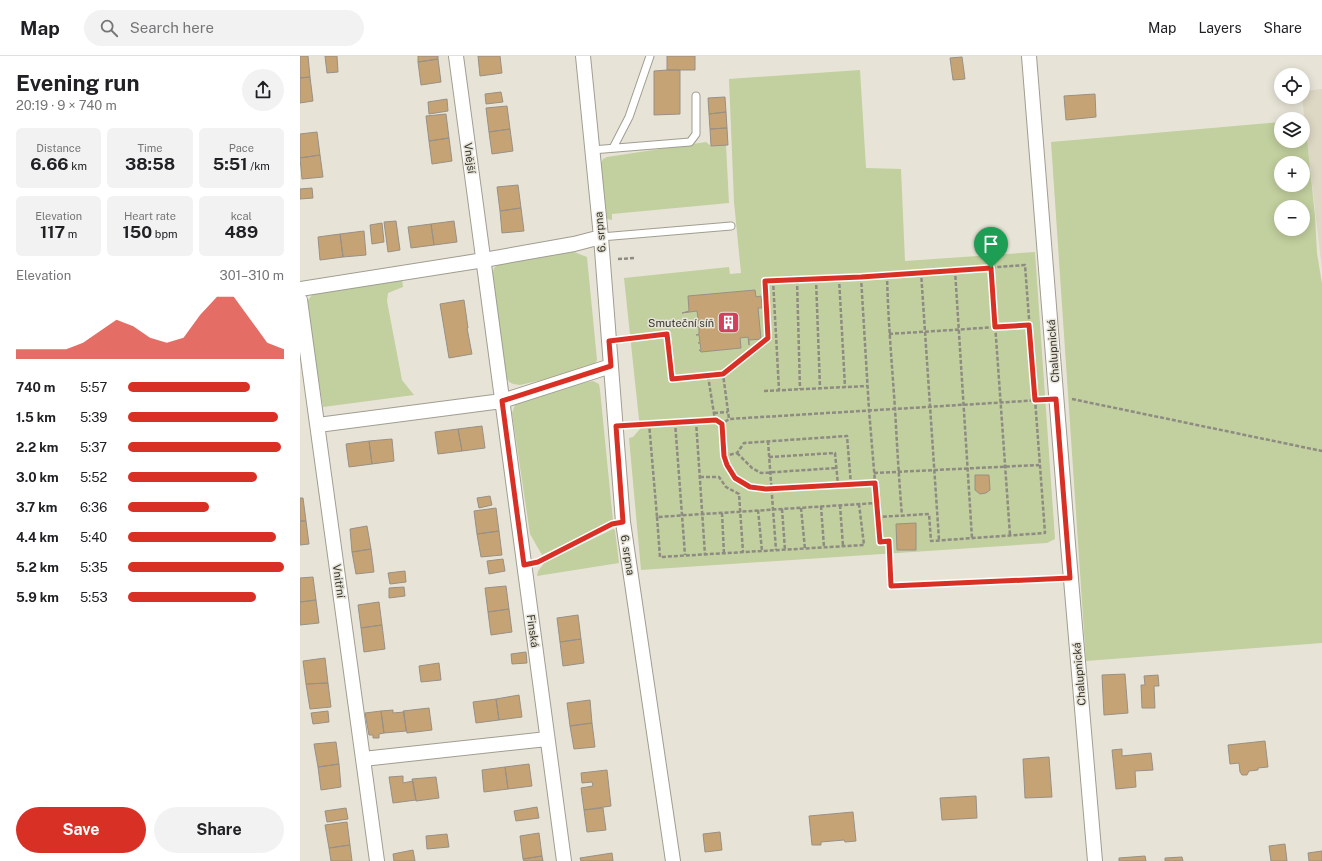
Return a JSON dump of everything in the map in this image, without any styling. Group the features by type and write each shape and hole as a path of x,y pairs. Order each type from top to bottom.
{"street":[{"name":"Vnější","path":"456,56 502,401"},
{"name":"6. srpna","path":"583,56 601,237 623,522 673,861"},
{"name":"Chalupnická","path":"1029,56 1070,578 1095,861"},
{"path":"300,289 484,260 574,244 601,237"},
{"name":"Vnitřní","path":"300,300 377,861"},
{"path":"318,425 502,401 611,366"},
{"name":"Finská","path":"502,401 564,861"},
{"path":"364,759 547,739"}],"lane":[{"path":"614,148 629,117 650,56"},
{"path":"592,150 690,142 696,134 696,96"},
{"path":"601,237 731,226"}],"path":[{"path":"612,260 635,258"},
{"path":"609,341 667,334 672,379 723,374 768,338 765,281 861,277 1025,265 1045,533 931,541 929,514 878,517"},
{"path":"991,268 1010,535"},
{"path":"955,270 972,538"},
{"path":"921,272 939,540"},
{"path":"887,275 889,334 902,516"},
{"path":"861,277 867,386 876,503 880,542 889,541 891,586 1070,578"},
{"path":"839,278 845,387"},
{"path":"816,279 820,388"},
{"path":"773,280 779,390"},
{"path":"797,280 800,389"},
{"path":"889,334 1029,325"},
{"path":"723,374 729,419"},
{"path":"708,376 715,420"},
{"path":"764,391 867,386"},
{"path":"722,424 729,419 1035,400 1056,397 1322,451"},
{"path":"714,413 728,412"},
{"path":"616,426 715,420 722,424"},
{"path":"696,421 705,555"},
{"path":"675,422 685,555"},
{"path":"649,423 660,558 685,555 864,545 859,504"},
{"path":"722,424 724,456 727,465 735,478 750,487 772,489 875,483"},
{"path":"724,456 737,453 744,443 846,436 851,484"},
{"path":"768,441 776,550"},
{"path":"737,453 752,468 761,473 836,468"},
{"path":"769,457 835,453 838,485"},
{"path":"874,473 1040,465"},
{"path":"700,477 719,477 726,487 739,494 742,552"},
{"path":"656,517 876,503"},
{"path":"840,505 843,546"},
{"path":"821,506 824,547"},
{"path":"801,508 805,549"},
{"path":"782,509 785,550"},
{"path":"758,510 762,551"},
{"path":"722,513 724,554"},
{"path":"524,565 538,562 612,524 623,522"}],"shaded area":[{"path":"1322,89 1322,270 1308,148 1310,148 1310,112 1304,112 1303,104 1310,104 1310,90"}],"green space":[{"path":"860,70 866,168 901,169 905,261 1035,252 1055,539 1047,543 641,570 629,438 633,437 640,429 624,278 729,267 730,274 741,273 734,202 729,79"},
{"path":"1274,123 1274,148 1308,148 1309,156 1274,156 1274,192 1310,192 1310,168 1317,253 1322,284 1322,643 1086,661 1051,142"},
{"path":"706,142 711,146 726,145 729,203 612,214 612,220 607,219 601,163 603,159 607,157"},
{"path":"574,252 587,257 597,360 595,364 586,370 520,385 512,383 508,381 506,376 492,276 494,268 500,263 509,261"},
{"path":"402,279 403,287 388,293 387,301 402,380 414,395 323,407 306,303 312,295 328,289"},
{"path":"593,381 599,384 600,390 613,521 542,555 530,534 512,413 516,402 543,390"},
{"path":"613,529 615,530 619,563 537,576 538,571 544,563"}],"building":[{"path":"300,56 308,56 310,77 300,78"},
{"path":"325,56 337,56 338,72 327,73"},
{"path":"418,56 438,56 438,59 418,62"},
{"path":"478,56 500,56 502,73 480,76"},
{"path":"667,56 695,56 695,70 667,70"},
{"path":"962,57 965,79 953,80 950,58"},
{"path":"438,59 441,82 421,85 418,62"},
{"path":"680,70 680,114 654,115 654,71"},
{"path":"310,77 313,101 300,103 300,78"},
{"path":"501,92 503,102 486,104 485,94"},
{"path":"1095,94 1096,117 1066,120 1064,96"},
{"path":"725,97 726,112 709,114 708,98"},
{"path":"447,99 448,111 429,114 428,102"},
{"path":"507,106 510,129 489,132 486,108"},
{"path":"726,112 727,128 710,129 709,114"},
{"path":"446,114 449,138 429,141 426,116"},
{"path":"727,128 728,145 711,146 710,129"},
{"path":"510,129 513,151 492,154 489,132"},
{"path":"317,132 320,155 300,158 300,134"},
{"path":"449,138 452,161 432,164 429,141"},
{"path":"320,155 323,177 302,179 300,158"},
{"path":"518,185 521,208 500,211 497,187"},
{"path":"312,188 313,198 300,199 300,189"},
{"path":"521,208 524,231 502,233 500,211"},
{"path":"396,221 400,250 388,252 384,222"},
{"path":"454,221 457,242 434,245 431,224"},
{"path":"382,223 384,242 372,244 370,225"},
{"path":"431,224 434,245 411,248 408,227"},
{"path":"364,231 366,255 343,257 340,234"},
{"path":"340,234 343,257 320,260 318,237"},
{"name":"Smuteční síň","path":"755,290 756,297 761,296 762,308 758,308 761,339 749,340 749,345 748,337 740,338 741,348 701,352 699,350 701,350 700,343 698,343 700,342 699,335 696,335 699,334 699,327 696,327 699,326 698,319 695,319 698,318 697,311 682,313 689,311 688,296"},
{"path":"464,300 472,354 449,358 440,304"},
{"path":"482,426 485,448 462,451 458,429"},
{"path":"458,429 462,451 438,454 435,432"},
{"path":"392,439 394,461 372,464 369,441"},
{"path":"369,441 372,464 349,467 346,444"},
{"path":"975,475 989,475 990,490 986,493 980,494 975,490"},
{"path":"490,496 492,505 479,508 477,498"},
{"path":"300,498 303,498 306,521 300,521"},
{"path":"496,508 499,531 477,534 474,511"},
{"path":"300,521 306,521 309,544 300,545"},
{"path":"916,523 916,550 897,550 896,524"},
{"path":"367,526 371,549 352,552 350,529"},
{"path":"499,531 502,555 481,557 477,534"},
{"path":"371,549 374,572 356,574 352,552"},
{"path":"503,559 505,571 489,574 487,561"},
{"path":"405,571 406,582 390,584 388,573"},
{"path":"313,577 316,600 300,602 300,578"},
{"path":"506,586 509,609 488,612 485,588"},
{"path":"404,587 405,596 389,598 389,588"},
{"path":"316,600 319,623 300,625 300,602"},
{"path":"379,602 382,625 361,628 358,605"},
{"path":"509,609 512,632 491,635 488,612"},
{"path":"578,615 581,639 560,642 557,618"},
{"path":"382,625 385,649 364,652 361,628"},
{"path":"581,639 584,663 563,666 560,642"},
{"path":"526,652 527,663 512,664 511,654"},
{"path":"325,658 328,683 306,684 303,661"},
{"path":"439,663 441,680 421,682 419,666"},
{"path":"1125,674 1128,713 1104,715 1102,675"},
{"path":"1158,675 1159,686 1154,686 1155,708 1142,708 1141,685 1145,685 1144,676"},
{"path":"328,683 331,707 310,709 306,684"},
{"path":"519,695 522,717 499,720 496,699"},
{"path":"496,699 499,720 476,723 473,702"},
{"path":"590,700 592,723 570,726 567,703"},
{"path":"429,708 432,730 407,733 403,711"},
{"path":"393,710 393,713 404,712 406,731 384,733 381,711"},
{"path":"328,711 329,722 313,724 311,713"},
{"path":"381,711 384,733 379,734 379,738 373,738 373,735 369,735 365,713"},
{"path":"592,723 595,747 574,749 570,726"},
{"path":"1265,741 1268,767 1258,768 1258,770 1249,771 1247,775 1242,775 1240,772 1239,763 1230,764 1228,745"},
{"path":"336,742 339,764 318,767 314,744"},
{"path":"1122,749 1122,756 1151,753 1153,770 1135,771 1136,787 1116,789 1112,750"},
{"path":"1049,757 1052,797 1025,798 1023,759"},
{"path":"339,764 341,787 321,790 318,767"},
{"path":"529,764 532,786 508,789 505,767"},
{"path":"505,767 508,789 484,792 482,770"},
{"path":"607,770 611,806 584,810 581,788 593,786 592,782 582,783 581,773"},
{"path":"403,776 403,783 413,781 416,800 393,803 389,777"},
{"path":"436,777 439,798 416,801 412,779"},
{"path":"976,796 977,818 942,820 940,798"},
{"path":"537,807 539,818 516,821 514,811"},
{"path":"346,808 348,819 327,822 325,811"},
{"path":"603,808 606,830 587,832 584,810"},
{"path":"853,812 856,841 845,842 844,840 821,842 821,845 812,845 809,816"},
{"path":"347,822 350,845 329,848 325,825"},
{"path":"720,832 722,850 705,852 703,834"},
{"path":"539,833 542,856 523,859 520,836"},
{"path":"447,834 449,847 427,849 426,836"},
{"path":"1285,844 1287,861 1271,861 1269,846"},
{"path":"350,845 352,861 331,861 329,848"},
{"path":"413,850 415,861 394,861 393,854"},
{"path":"1322,851 1322,861 1309,861 1308,853"},
{"path":"612,853 613,861 581,861 580,858"},
{"path":"542,856 543,861 524,861 523,859"},
{"path":"1145,856 1146,861 1119,861 1119,858"},
{"path":"1182,857 1183,861 1165,861 1165,858"}],"place":[{"name":"Smuteční síň","path":"729,323"}],"route":[{"path":"991,268 995,327 1029,325 1035,400 1056,399 1070,578 891,586 889,541 880,542 875,483 766,489 750,487 735,478 727,465 724,456 722,424 716,420 616,426 623,522 612,524 538,562 524,565 502,401 611,366 609,341 667,334 672,379 723,374 768,338 765,281 861,277 991,268"}]}
